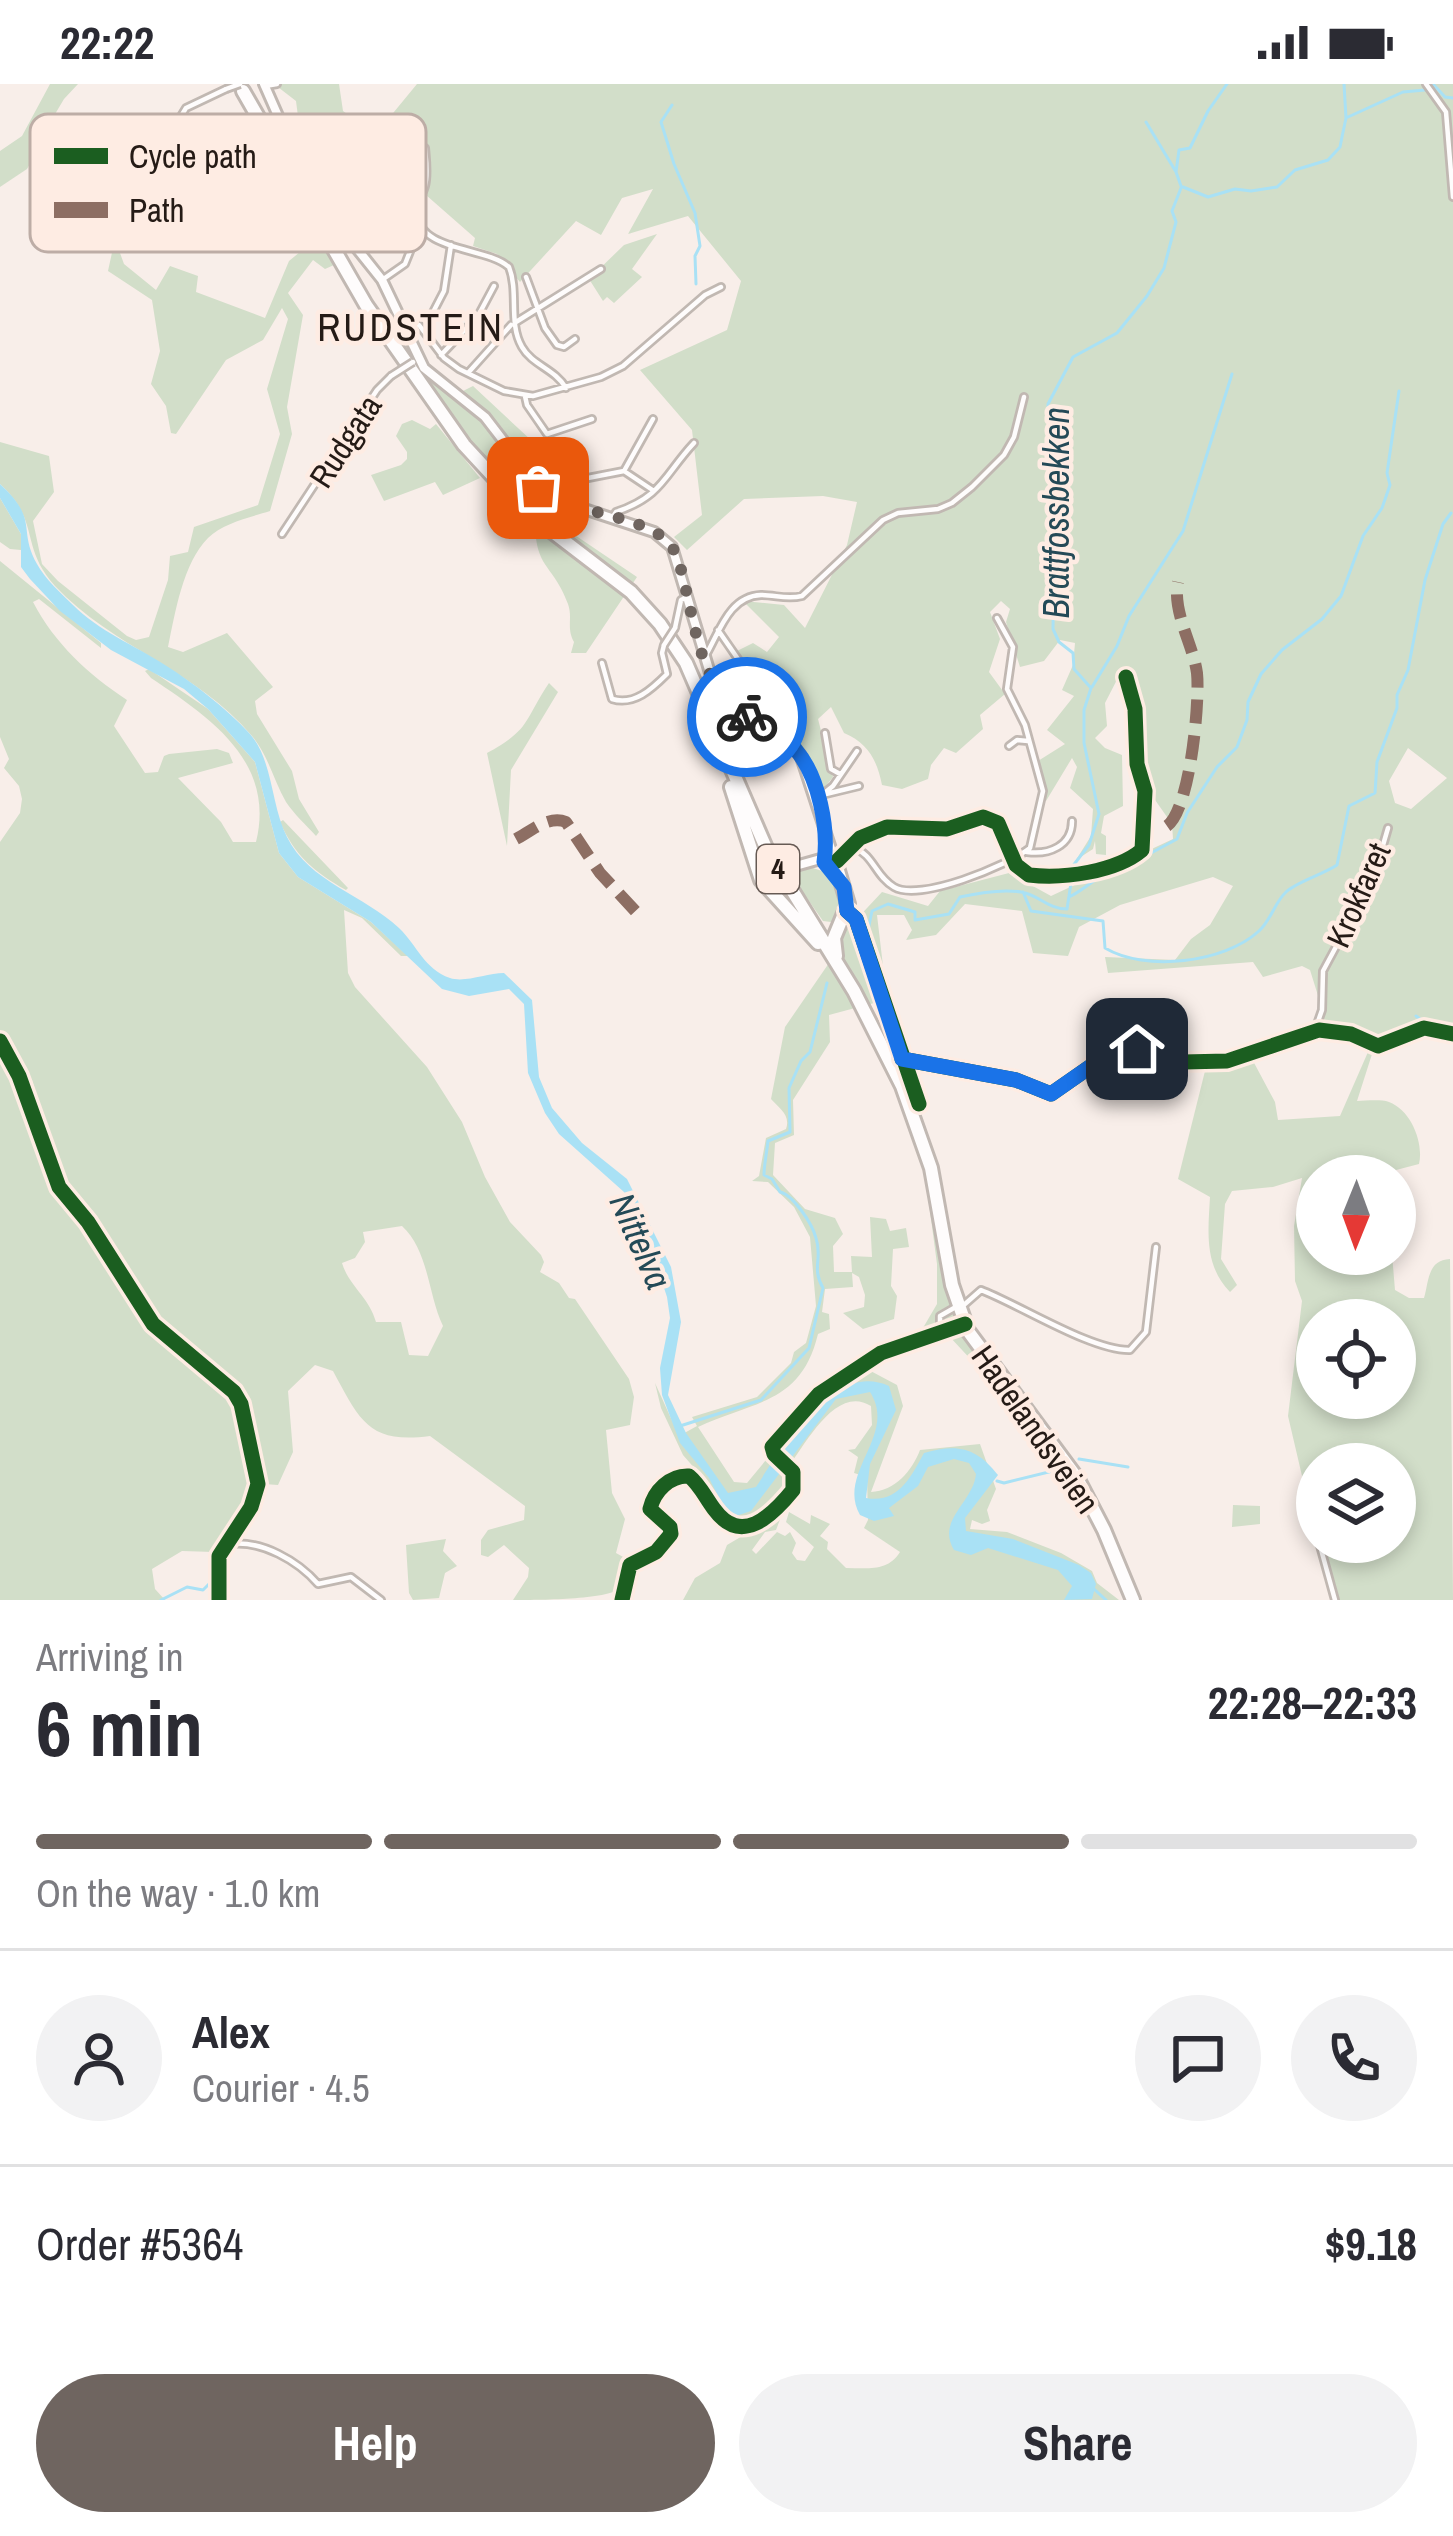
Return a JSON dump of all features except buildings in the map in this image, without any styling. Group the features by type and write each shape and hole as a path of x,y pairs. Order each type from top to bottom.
{"highway":[{"name":"4","path":"237,87 252,114"},
{"name":"4","path":"237,87 253,114"},
{"name":"4","path":"331,252 433,409 481,471 513,505 616,584 650,618 687,672 731,768"},
{"name":"4","path":"335,252 424,390 507,494 618,581 653,616 695,681 766,848 888,1054 924,1144 952,1285 965,1324"},
{"name":"4","path":"722,751 744,835 765,878 848,980"},
{"name":"4","path":"830,861 844,887 844,916 834,941 838,963"},
{"name":"4","path":"810,920 827,928 844,916"},
{"name":"Hadelandsveien","path":"965,1324 1081,1485 1133,1600"}],"main road":[{"path":"265,85 277,114"},
{"path":"358,252 382,280 415,360 485,417 538,488 553,499 649,530 667,542 677,559 713,683 726,700 797,752 822,797 830,861 804,863 765,878"},
{"path":"0,1041 16,1070 61,1190 88,1222 153,1324 240,1400 258,1484 251,1508 224,1544 216,1570 218,1600"}],"street":[{"path":"265,85 277,84"},
{"path":"1426,84 1446,112 1453,197"},
{"path":"183,114 237,87"},
{"path":"426,229 433,238 488,254 508,267 513,323 526,354 558,376 566,388"},
{"path":"430,317 444,291 452,245"},
{"path":"382,280 405,264 410,252"},
{"path":"468,373 513,323 601,269"},
{"path":"526,277 557,345 564,347 575,339"},
{"path":"441,355 478,316 494,286"},
{"path":"403,324 419,325 441,355 468,373 526,397 566,388 622,366 705,295 721,287"},
{"name":"Rudgata","path":"282,533 377,389 415,360"},
{"path":"526,397 547,434 592,419"},
{"path":"702,655 740,602 760,595 802,596 883,520 952,503 989,472 1014,437 1024,397"},
{"path":"624,471 653,419"},
{"path":"612,518 640,504 677,468 694,442"},
{"path":"571,471 588,478 624,471 654,491"},
{"path":"602,663 612,699 630,700 644,694 667,674 664,645 675,628 681,600 687,597"},
{"path":"997,618 1012,647 1007,689 1025,725 1043,790 1039,823 1027,852"},
{"path":"718,630 758,688 758,694 748,694"},
{"path":"830,861 861,837 887,827 956,828 990,817 1001,828 1023,872 1043,876 1105,868 1142,850 1145,790 1126,677"},
{"path":"825,734 831,769 840,774"},
{"path":"1009,746 1017,740 1028,741"},
{"path":"822,797 857,751"},
{"path":"822,797 859,786"},
{"path":"853,847 870,857 891,885 910,893 1027,852 1056,848 1070,835 1072,821"},
{"name":"Krokfaret","path":"1315,1030 1322,1010 1323,971 1373,876 1388,828"},
{"path":"844,916 856,919 902,1059 1016,1080 1051,1094 1118,1051 1132,1048 1191,1063 1254,1055 1315,1030 1352,1034 1375,1046 1424,1028 1453,1034"},
{"path":"965,1304 981,1290 1082,1335 1130,1350 1146,1332 1156,1247"},
{"path":"940,1332 940,1314 953,1308"},
{"path":"622,1600 630,1564 656,1552 671,1533 651,1511 658,1491 677,1477 689,1476 726,1522 750,1528 763,1521 791,1495 795,1479 773,1454 773,1444 819,1394 888,1349 965,1324"},
{"path":"224,1544 260,1546 307,1569 320,1585 351,1577 381,1600"},
{"path":"1325,1563 1335,1600"}],"green space":[{"path":"50,84 78,84 55,114 34,114"},
{"path":"274,84 339,84 347,114 298,114 296,101"},
{"path":"417,84 1453,84 1453,1029 1424,1028 1380,1042 1319,1024 1320,1002 1310,970 1302,966 1263,977 1253,962 1108,973 1105,957 1175,960 1210,925 1233,886 1213,877 1120,905 1079,927 1068,956 1033,953 1022,911 965,904 936,935 906,940 912,930 904,915 877,915 887,1000 866,1005 838,949 838,939 882,892 928,906 940,891 1009,873 1051,896 1173,839 1172,824 1148,790 1139,763 1136,717 1122,670 1105,703 1107,726 1095,738 1122,755 1123,806 1104,816 1101,833 1106,836 1106,855 1096,854 1095,841 1093,849 1076,860 1091,836 1093,809 1070,788 1077,767 1072,758 1046,801 1038,761 1065,744 1047,730 1074,696 1062,690 1073,665 1075,643 1060,640 1044,661 1020,667 1006,622 1010,609 1001,601 990,612 1000,639 989,672 1005,694 980,715 983,729 956,753 944,748 931,765 928,779 902,789 882,785 870,753 844,733 831,707 818,719 833,777 821,792 793,744 727,695 733,678 745,698 767,709 773,699 735,652 753,643 767,652 779,637 743,601 784,605 805,628 847,545 857,502 823,496 744,499 687,550 674,537 702,515 692,430 640,370 727,330 741,281 688,216 628,234 653,189 622,198 601,235 576,221 520,282 497,254 473,246 475,238 426,195 426,114 392,114","holes":["1408,748 1447,778 1411,809 1395,803 1389,781"]},
{"path":"30,121 30,164 0,187 0,151 22,136"},
{"path":"657,234 632,269 642,277 614,303 607,297 603,301 589,279 624,245"},
{"path":"112,252 121,252 124,264 156,290 170,266 198,276 196,292 265,318 289,261 300,252 326,252 334,265 325,269 313,260 288,293 303,315 287,407 292,434 270,511 221,528 199,548 181,589 168,647 183,652 227,633 273,687 255,701 257,714 292,771 299,799 319,832 316,836 286,802 258,743 230,713 102,626 55,586 37,558 21,510 0,484 0,442 49,456 54,492 33,521 42,564 127,636 149,637 168,580 170,556 188,552 194,527 258,505 280,434 267,389 288,319 282,308 263,340 226,360 176,434 171,433 166,406 151,384 160,351 152,300 108,271"},
{"path":"427,380 461,392 473,386 532,441 526,452 566,507 557,523 637,577 586,653 571,653 569,609 537,546 535,515 489,468"},
{"path":"412,420 430,429 436,424 480,478 443,495 435,482 384,501 371,475 407,459 396,436 402,424"},
{"path":"0,498 21,534 21,550 0,542"},
{"path":"0,561 101,643 101,648 39,599 33,602 74,657 127,700 114,726 145,773 158,772 169,754 217,749 229,753 233,763 178,778 221,822 233,842 256,842 260,813 247,765 215,726 151,678 145,671 149,669 208,709 255,762 279,853 298,877 371,922 408,956 401,956 362,918 344,910 348,973 355,987 427,1067 462,1122 510,1222 541,1255 540,1272 575,1299 629,1379 634,1397 630,1425 606,1430 612,1493 625,1519 616,1553 625,1558 620,1588 587,1597 513,1600 529,1568 504,1545 488,1557 481,1555 481,1540 488,1530 524,1520 525,1506 430,1436 393,1436 369,1425 333,1371 315,1365 288,1391 293,1452 278,1485 264,1484 242,1394 158,1325 119,1258 56,1171 32,1080 0,1033 0,842 20,813 22,799 19,786 4,768 9,759 0,737","holes":["402,1226 411,1236 443,1326 428,1356 409,1355 401,1322 376,1322 342,1263 355,1258 365,1242 363,1232"]},
{"path":"549,683 558,692 511,770 507,846 487,753 519,731"},
{"path":"283,820 348,888 346,890 299,854"},
{"path":"807,866 831,874 844,896 844,909 831,922 823,921 790,874"},
{"path":"829,963 855,1008 829,1015 830,1042 793,1100 794,1135 775,1143 773,1175 805,1209 835,1218 843,1234 833,1246 834,1272 852,1272 851,1256 872,1257 870,1217 886,1219 890,1231 906,1228 909,1247 893,1249 894,1319 863,1329 843,1313 864,1307 859,1277 852,1273 853,1287 825,1289 822,1312 829,1314 830,1329 818,1334 800,1375 787,1388 698,1427 734,1482 747,1483 814,1402 865,1368 897,1385 903,1406 871,1492 901,1478 920,1450 980,1444 996,1489 987,1510 990,1521 972,1520 970,1529 1007,1532 1061,1553 1092,1571 1097,1583 1119,1600 683,1600 695,1578 720,1563 727,1545 780,1507 784,1509 776,1530 765,1532 752,1550 756,1554 777,1532 785,1536 790,1532 796,1543 792,1553 805,1561 814,1547 786,1522 789,1512 810,1524 811,1515 830,1524 820,1536 846,1568 883,1566 900,1552 864,1528 867,1477 854,1473 858,1457 848,1450 855,1449 872,1425 871,1406 858,1401 834,1410 788,1467 793,1484 783,1500 761,1518 735,1525 714,1506 703,1478 683,1455 655,1383 679,1436 697,1426 692,1417 757,1397 806,1343 816,1306 810,1237 794,1207 768,1182 752,1181 759,1176 766,1138 786,1129 783,1112 771,1099 785,1027"},
{"path":"0,1048 45,1167 63,1198 151,1327 229,1393 238,1408 254,1479 250,1501 214,1552 182,1551 152,1569 155,1589 165,1600 0,1600"},
{"path":"1373,1051 1357,1101 1385,1101 1404,1112 1418,1137 1419,1164 1416,1155 1296,1155 1296,1180 1232,1191 1225,1204 1221,1259 1237,1285 1230,1292 1212,1260 1210,1197 1178,1179 1206,1067 1252,1059 1275,1102 1278,1120 1340,1116 1368,1052"},
{"path":"925,1174 948,1292 992,1375 949,1336 884,1353 876,1346 920,1333 937,1304 937,1264"},
{"path":"1296,1214 1296,1275 1394,1275 1395,1290 1409,1298 1424,1298 1433,1268 1450,1259 1453,1600 1331,1600 1322,1563 1416,1563 1416,1443 1296,1443 1296,1450 1288,1416 1296,1350 1296,1419 1416,1419 1416,1299 1301,1299 1295,1281"},
{"path":"1233,1505 1260,1506 1260,1524 1232,1527"},
{"path":"446,1539 443,1551 457,1566 445,1573 439,1598 413,1600 406,1545"}],"water":[{"name":"Nittelva","path":"0,484 20,507 31,552 58,591 94,623 199,688 250,734 263,757 287,837 309,866 385,916 441,974 462,979 504,973 532,1000 539,1077 552,1108 582,1143 627,1179 671,1267 681,1322 668,1395 686,1433 728,1493 756,1487 794,1431 829,1396 868,1381 889,1386 896,1410 870,1464 866,1498 895,1493 924,1453 966,1450 998,1475 965,1518 966,1531 1013,1539 1079,1565 1091,1573 1096,1584 1092,1599 1064,1600 1072,1586 1058,1570 988,1548 971,1555 954,1550 949,1530 976,1474 969,1463 954,1459 928,1467 918,1486 889,1508 894,1516 874,1521 860,1515 855,1484 877,1423 870,1392 836,1399 751,1511 733,1517 725,1510 709,1478 680,1443 662,1395 660,1368 670,1318 648,1239 624,1192 559,1134 545,1113 528,1073 524,1004 509,989 469,996 442,989 371,922 298,877 279,853 255,762 184,689 111,650 60,611 30,579 21,567 21,534 0,498"}],"waterway":[{"path":"1181,186 1176,172 1179,150 1190,148 1227,84"},
{"path":"1183,187 1208,197 1235,189 1277,187 1295,170 1328,160 1340,147 1346,118 1344,84"},
{"path":"1433,84 1445,97 1453,98"},
{"path":"1348,117 1403,92 1425,90"},
{"path":"672,105 661,122 695,213 700,246 695,256 696,284"},
{"path":"1146,122 1176,172"},
{"name":"Brattfossbekken","path":"1072,867 1089,845 1099,814 1084,743 1084,710 1091,688 1074,669 1073,653 1059,642 1053,629 1055,492 1045,450 1048,404 1073,357 1117,333 1147,296 1164,268 1176,222 1172,211 1181,188"},
{"path":"1092,687 1129,616 1183,531 1232,374"},
{"path":"1069,897 1112,869 1116,872 1177,839 1187,813 1217,767 1237,747 1248,702 1261,674 1341,596 1363,536 1382,508 1390,485 1387,473 1399,391"},
{"path":"1023,892 1031,911 1103,921 1105,948 1162,962 1205,957 1244,942 1263,927 1286,892 1337,865 1349,806 1375,793 1377,762 1408,670 1425,580 1451,513"},
{"name":"Brattfossbekken","path":"868,930 872,911 888,904 915,912 915,920 949,914 960,897 990,892 1021,892 1067,909 1071,883"},
{"name":"Brattfossbekken","path":"680,1426 761,1400 809,1348 823,1288 816,1238 791,1198 764,1171 768,1141 790,1132 789,1088 810,1052 827,983"},
{"path":"1416,1016 1424,1022"},
{"path":"1427,1025 1443,1028"},
{"path":"1079,1459 1128,1467"},
{"path":"997,1481 1061,1469"},
{"path":"161,1600 187,1587 203,1590 213,1580"},
{"path":"1094,1589 1106,1600"}],"marked path":[{"path":"1167,826 1182,799 1197,707 1197,673 1178,605 1178,582"},
{"path":"516,839 547,822 566,822 600,873 639,915"}],"cycle path":[{"path":"837,861 860,838 887,827 947,829 983,817 998,823 1016,865 1029,875 1088,872 1131,858 1142,850 1145,791 1137,764 1135,709 1126,677"},
{"path":"847,911 856,919 919,1104"},
{"path":"902,1059 1016,1080 1051,1094 1107,1055 1127,1049 1183,1062 1227,1061 1319,1030 1351,1034 1378,1046 1424,1028 1453,1034"},
{"path":"0,1041 19,1076 59,1187 88,1222 153,1324 234,1392 241,1404 258,1484 251,1507 219,1556 219,1600"},
{"path":"622,1600 630,1565 656,1552 671,1534 670,1527 650,1509 664,1485 689,1476 724,1520 755,1524 793,1490 793,1472 772,1447 819,1394 881,1353 965,1324"}],"way so far":[{"path":"538,488 553,499 649,530 667,542 679,563 708,674 726,700 747,717"}],"district":[{"name":"RUDSTEIN","path":"411,327"}],"route":[{"path":"747,717 787,741 805,764 826,831 824,862 844,887 847,911 856,919 902,1059 1016,1080 1051,1094 1107,1055 1137,1049"}]}
